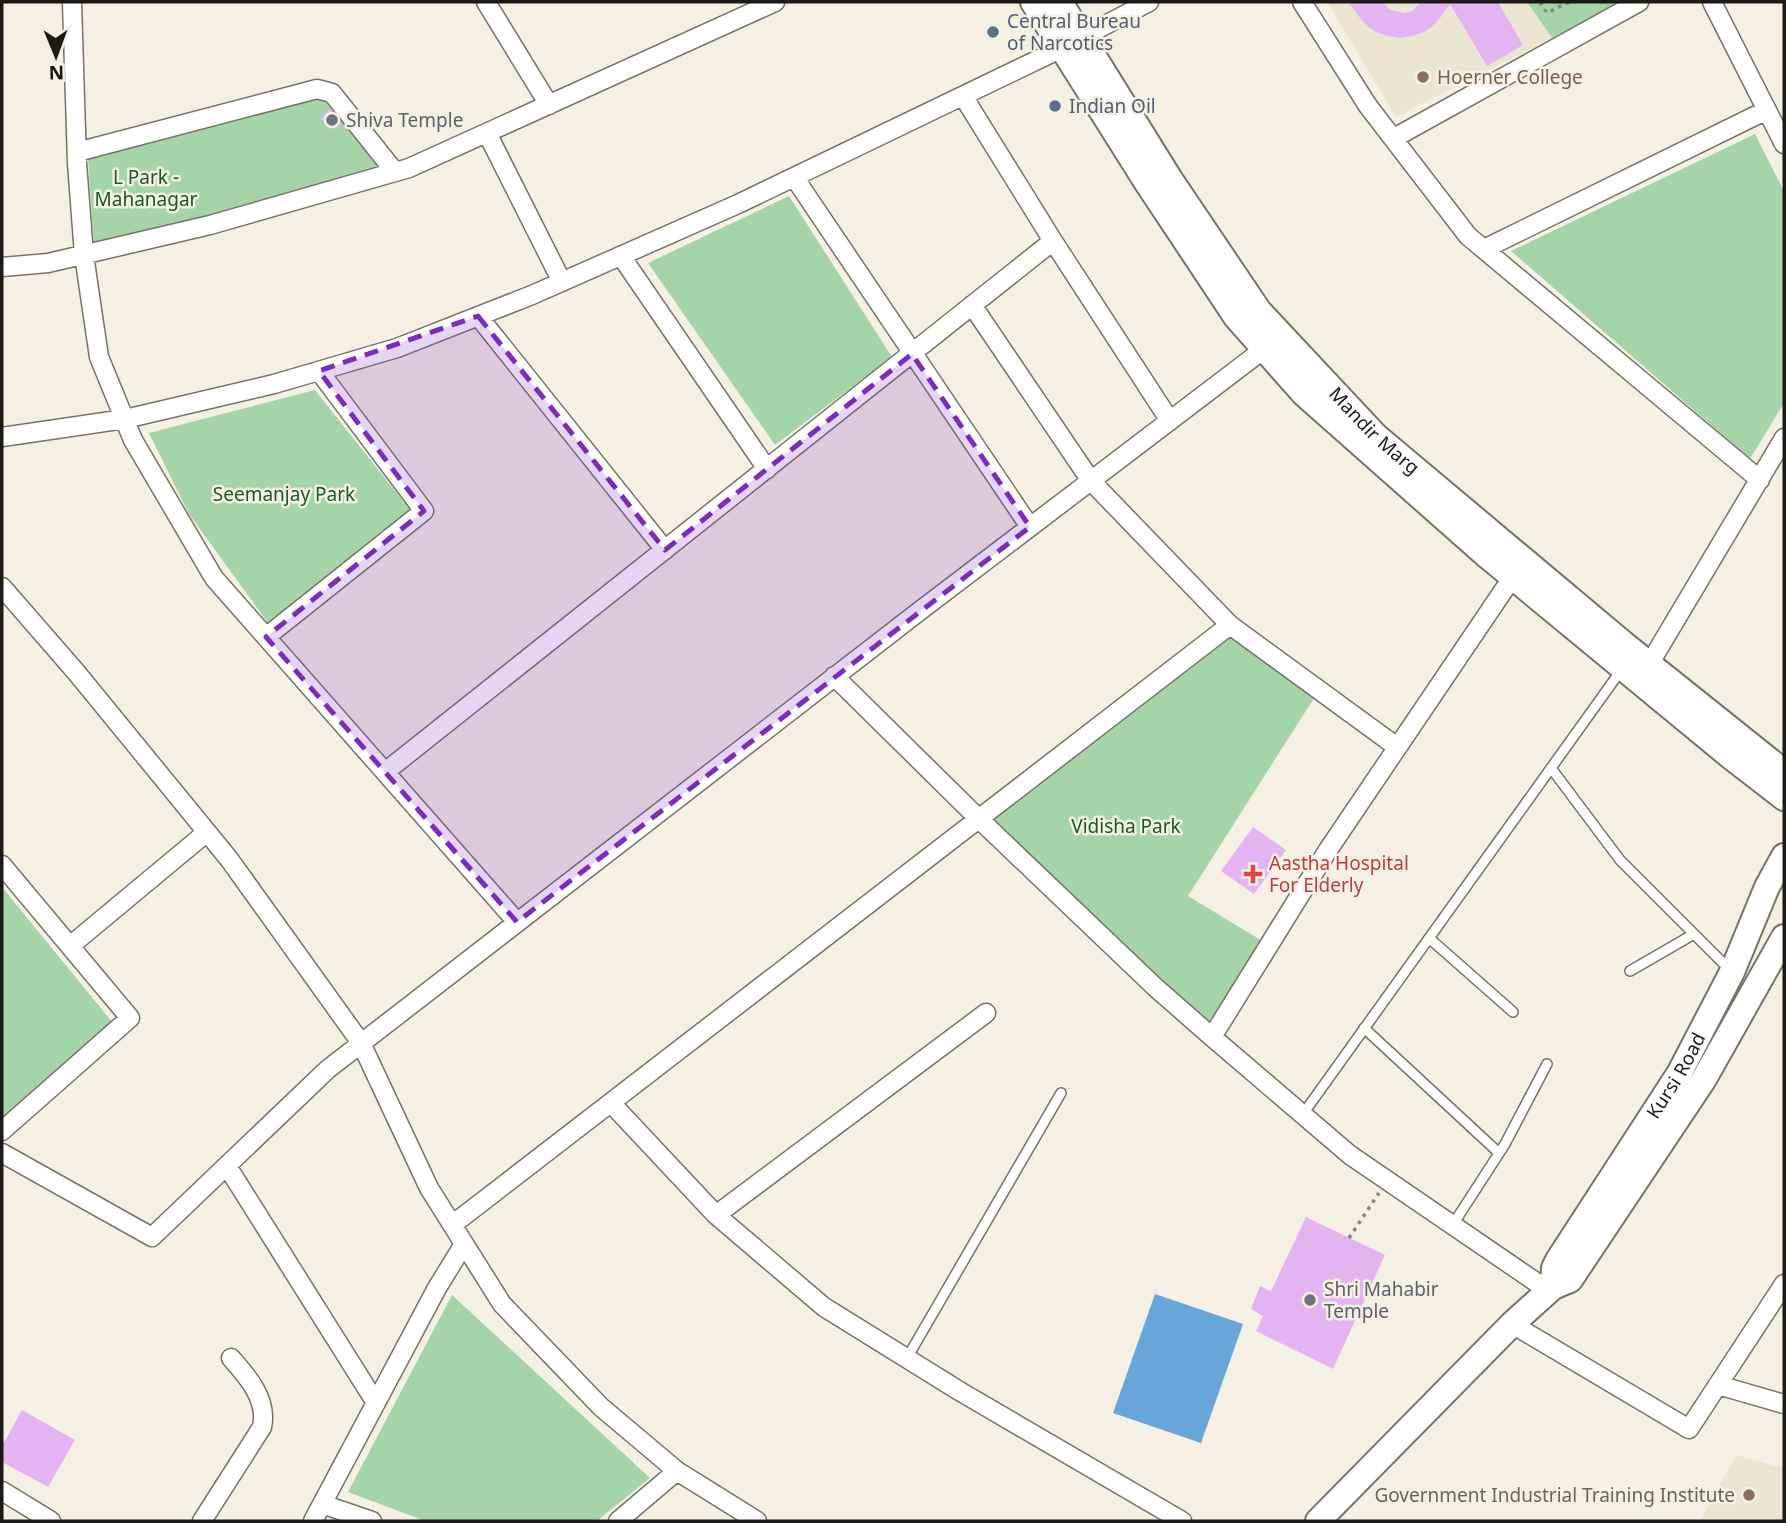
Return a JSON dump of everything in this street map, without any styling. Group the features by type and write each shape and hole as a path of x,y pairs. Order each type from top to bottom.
{"main road":[{"path":"1033,2 1072,43 1236,317 1273,342 1304,394 1636,667 1784,799"},
{"path":"1060,2 1072,43"},
{"path":"1636,667 1784,772"},
{"name":"Kursi Road","path":"1551,1289 1558,1260 1680,1072 1732,971 1767,887 1784,856"},
{"name":"Kursi Road","path":"1318,1521 1512,1324 1551,1289 1570,1280 1704,1079 1784,937"}],"street":[{"path":"72,2 77,152 85,254 99,357 133,440 214,578 517,922"},
{"path":"486,2 549,105"},
{"path":"2,267 48,263 210,225 409,168 549,105 746,8 775,2"},
{"path":"2,437 125,419 274,384 397,348 562,282 794,177 1072,43 1149,2"},
{"path":"1302,2 1368,106 1468,236 1760,480"},
{"path":"1394,138 1639,2"},
{"path":"1712,2 1784,144"},
{"path":"77,152 317,89 332,93 395,172"},
{"path":"963,96 1053,242 1170,421"},
{"path":"1484,249 1767,110"},
{"path":"486,133 562,282"},
{"path":"794,177 1030,527"},
{"path":"385,772 1053,242"},
{"path":"621,256 767,469"},
{"path":"972,305 1091,481 1230,625 1397,747"},
{"path":"478,316 665,550"},
{"path":"2,1153 152,1237 328,1069 834,676 1273,342"},
{"path":"266,637 425,511 319,371"},
{"path":"1636,667 1760,480 1784,438"},
{"path":"1212,1037 1328,850 1519,569"},
{"path":"2,587 76,672 229,859 362,1043 429,1188 502,1304 601,1407 677,1471 757,1521"},
{"path":"452,1225 1230,625"},
{"path":"834,676 979,819 1156,987 1350,1156 1551,1289"},
{"path":"70,946 207,832"},
{"path":"2,865 130,1018 2,1132"},
{"path":"716,1215 986,1013"},
{"path":"611,1103 716,1215 824,1307 1182,1521"},
{"path":"228,1166 376,1403"},
{"path":"313,1521 437,1288 464,1244"},
{"path":"1512,1324 1689,1429 1784,1284"},
{"path":"202,1521 264,1420 262,1402 231,1358"},
{"path":"1718,1385 1784,1404"},
{"path":"618,1521 677,1471"},
{"path":"2,1491 51,1521"},
{"path":"322,1504 372,1521"}],"lane":[{"path":"1303,1114 1551,768 1636,667"},
{"path":"1551,768 1620,860 1732,971"},
{"path":"1630,971 1694,934"},
{"path":"1429,938 1513,1012"},
{"path":"1364,1028 1499,1153"},
{"path":"1452,1226 1499,1153 1547,1064"},
{"path":"906,1358 1061,1093"}],"path":[{"path":"1540,2 1547,13 1569,2"},
{"path":"1349,1238 1388,1181"}],"highlighted area":[{"path":"478,316 665,550 912,354 1030,527 517,922 266,637 424,511 319,371"}],"shaded area":[{"name":"Hoerner College","path":"1327,2 1527,2 1552,38 1396,117"},
{"name":"Government Industrial Training Institute","path":"1736,1455 1784,1468 1784,1521 1700,1521"}],"green space":[{"path":"1527,2 1622,2 1552,38"},
{"name":"L Park - Mahanagar","path":"323,97 383,168 94,246 88,158"},
{"path":"1755,134 1784,191 1784,403 1750,459 1511,251"},
{"path":"789,196 892,357 775,445 648,263"},
{"name":"Seemanjay Park","path":"315,390 411,511 268,623 189,514 149,433"},
{"name":"Vidisha Park","path":"1231,631 1316,695 1188,896 1264,942 1212,1028 986,819"},
{"path":"2,887 113,1023 2,1121"},
{"path":"452,1295 650,1478 597,1521 425,1521 348,1492"}],"water":[{"path":"1155,1294 1243,1324 1201,1443 1113,1413"}],"building":[{"path":"1348,2 1382,2 1391,10 1405,13 1412,11 1421,2 1498,2 1523,45 1487,66 1450,4 1437,22 1426,31 1400,38 1374,31 1363,22"},
{"name":"Shiva Temple","path":"330,109 342,124 331,130 320,118"},
{"path":"1253,827 1286,850 1254,894 1221,871"},
{"name":"Shri Mahabir Temple","path":"1306,1217 1385,1255 1333,1369 1256,1331 1263,1316 1251,1309 1260,1286 1271,1291"},
{"path":"22,1410 75,1440 48,1487 2,1462 2,1446"}],"place":[{"name":"Central Bureau of Narcotics","path":"993,32"},
{"name":"Hoerner College","path":"1423,77"},
{"name":"Indian Oil","path":"1055,106"},
{"name":"Shiva Temple","path":"332,120"},
{"name":"Aastha Hospital For Elderly","path":"1253,874"},
{"name":"Shri Mahabir Temple","path":"1310,1300"},
{"name":"Government Industrial Training Institute","path":"1749,1495"}]}
